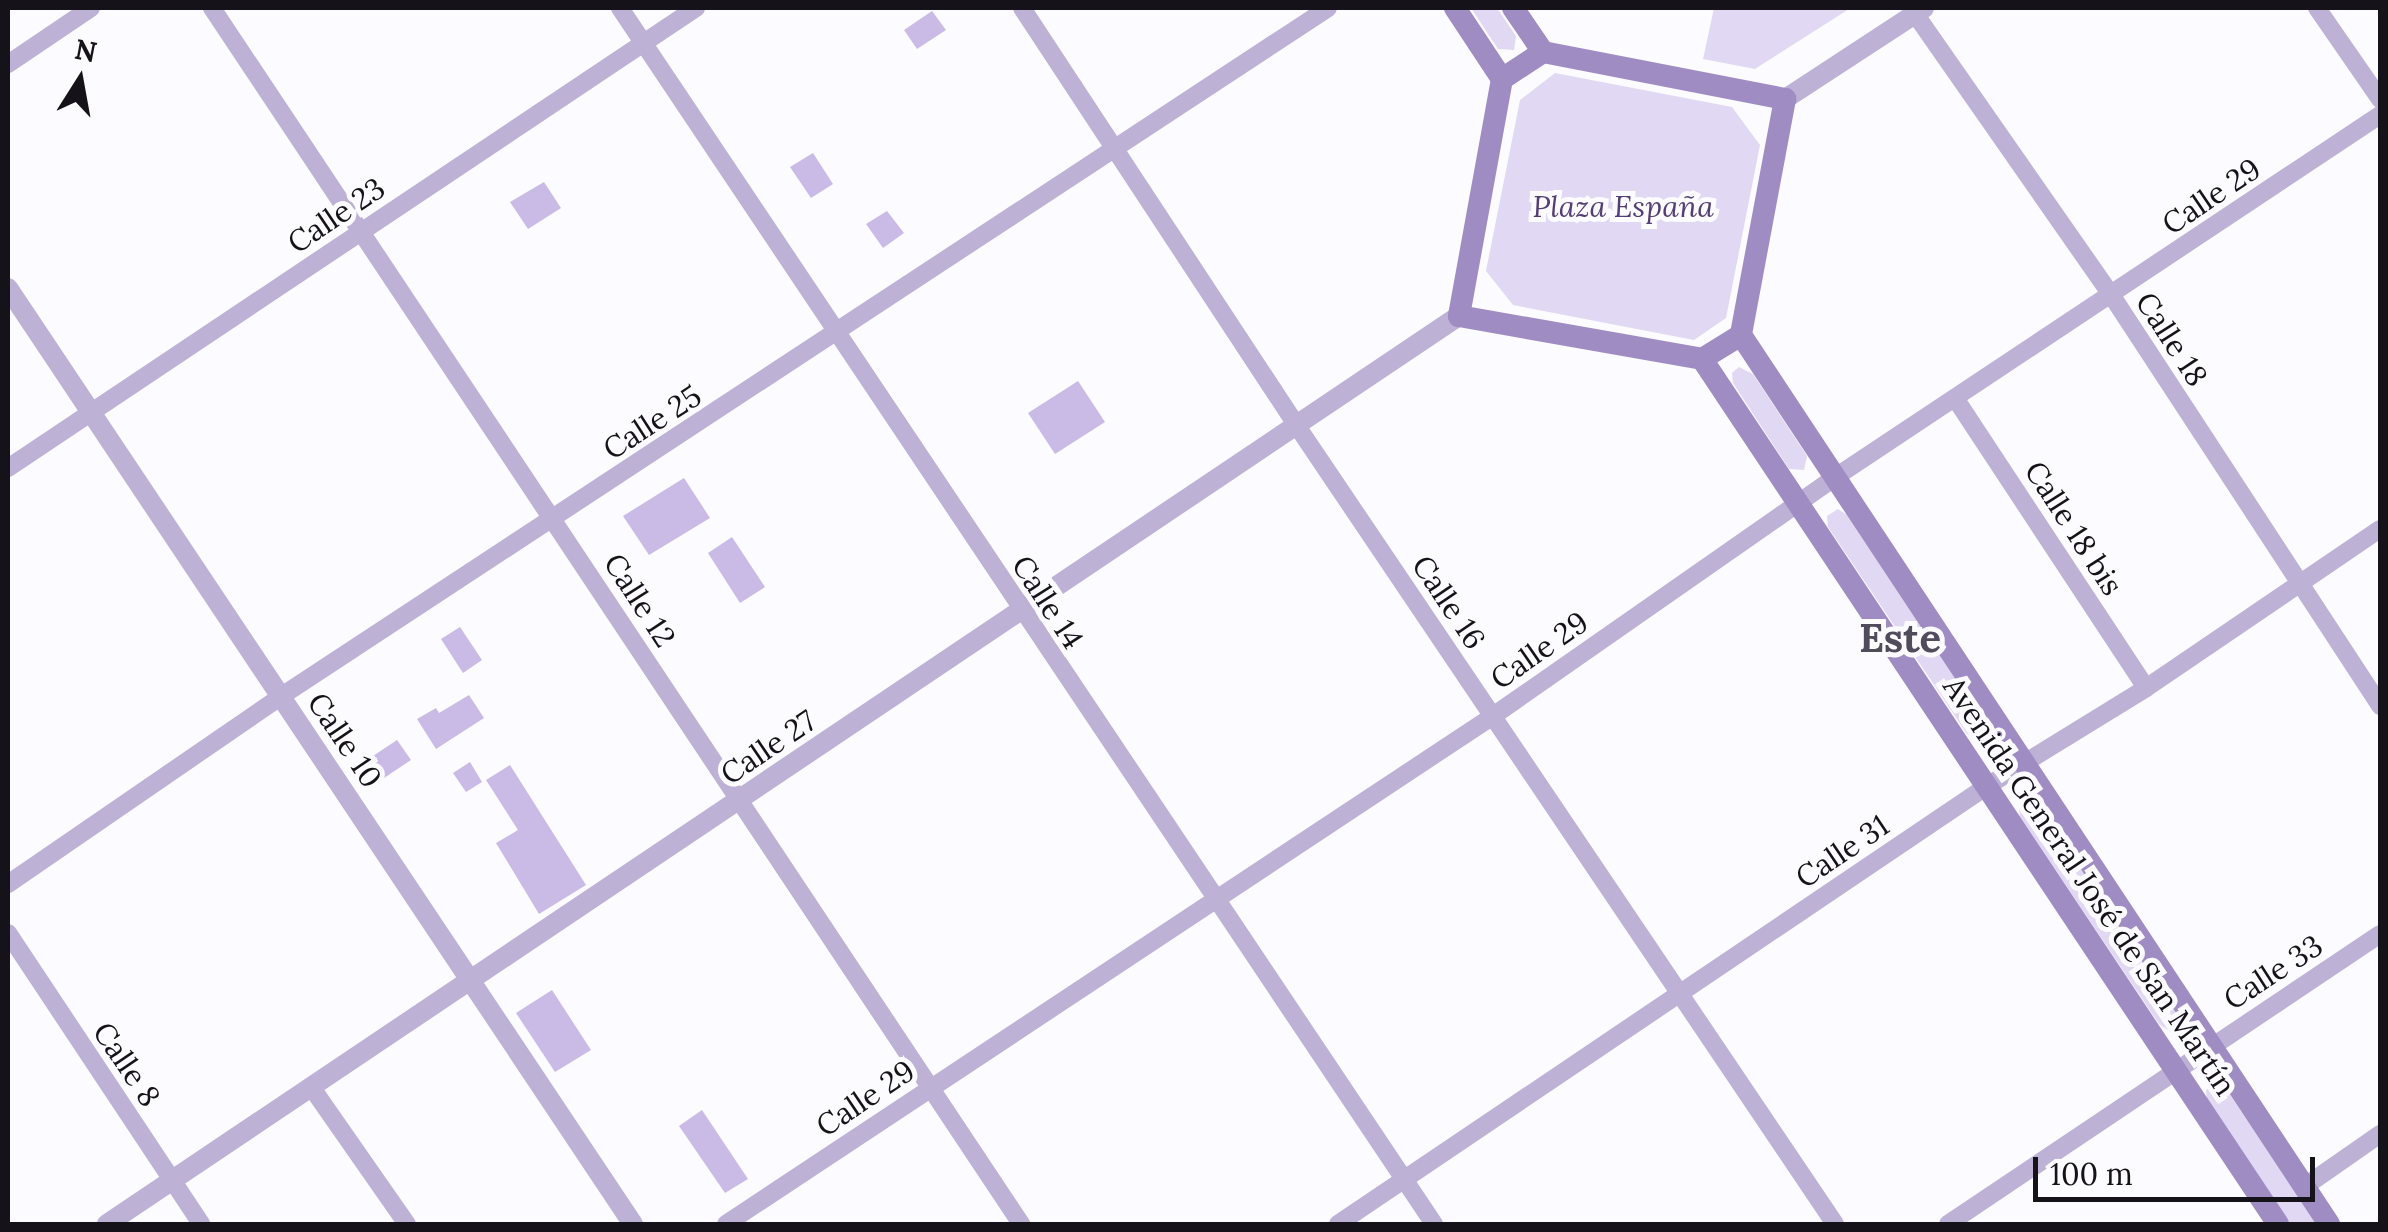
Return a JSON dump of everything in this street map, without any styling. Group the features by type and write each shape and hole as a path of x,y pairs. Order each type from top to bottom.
{"main road":[{"path":"1455,8 1502,79 1459,316 1702,360 1740,334 1785,100 1543,52 1513,8"},
{"path":"1502,79 1543,52"},
{"name":"Avenida General José de San Martín","path":"1740,334 2329,1224"},
{"name":"Avenida General José de San Martín","path":"1702,360 2278,1224"}],"street":[{"path":"8,64 91,8"},
{"name":"Calle 12","path":"212,8 1021,1224"},
{"name":"Calle 14","path":"620,8 1434,1224"},
{"name":"Calle 23","path":"8,468 696,8"},
{"name":"Calle 16","path":"1022,8 1296,426 1835,1224"},
{"name":"Calle 25","path":"8,884 280,697 839,332 1114,145 1328,8"},
{"path":"2318,8 2380,99"},
{"path":"1785,100 1916,10"},
{"name":"Calle 18","path":"1916,10 2112,296 2380,706"},
{"name":"Calle 29","path":"726,1224 1493,716 1834,478 2380,115"},
{"name":"Calle 10","path":"8,288 633,1224"},
{"name":"Calle 27","path":"107,1224 1459,316"},
{"name":"Calle 18 bis","path":"1955,398 2146,688"},
{"name":"Calle 31","path":"1338,1224 1987,786 2146,688 2380,529"},
{"name":"Calle 8","path":"8,933 201,1224"},
{"name":"Calle 33","path":"1948,1224 2380,934"},
{"path":"312,1088 407,1224"},
{"path":"2304,1187 2380,1134"}],"green space":[{"path":"1471,8 1497,8 1516,36 1514,50 1498,49"},
{"path":"1714,8 1849,9 1755,69 1703,59"},
{"name":"Plaza España","path":"1555,73 1732,107 1760,145 1726,318 1694,340 1513,305 1486,271 1520,100"},
{"path":"1739,367 1753,374 1807,456 1804,470 1789,469 1733,383 1732,373"},
{"path":"1838,509 1847,515 1988,727 1986,737 1976,740 1967,734 1828,527 1827,516"},
{"path":"2026,800 2039,805 2180,1017 2178,1027 2168,1030 2159,1024 2020,817 2019,806"},
{"path":"2218,1083 2226,1089 2317,1224 2290,1224 2207,1101 2206,1090"}],"building":[{"path":"932,11 946,30 917,49 904,30"},
{"path":"813,153 833,184 811,198 790,167"},
{"path":"544,182 561,208 528,229 510,202"},
{"path":"887,211 904,233 883,248 866,224"},
{"path":"1078,381 1105,422 1055,454 1028,413"},
{"path":"684,478 710,518 649,555 623,516"},
{"path":"732,537 765,587 740,603 708,553"},
{"path":"460,627 482,660 463,673 441,639"},
{"path":"469,695 484,718 436,749 417,719 436,708 439,713"},
{"path":"397,740 411,760 369,788 355,768"},
{"path":"470,762 482,782 466,792 453,773"},
{"path":"510,765 586,885 539,914 496,843 518,830 486,780"},
{"path":"552,990 591,1050 555,1072 516,1013"},
{"path":"702,1110 748,1179 725,1193 679,1126"}],"district":[{"name":"Este","path":"1900,638"}]}
